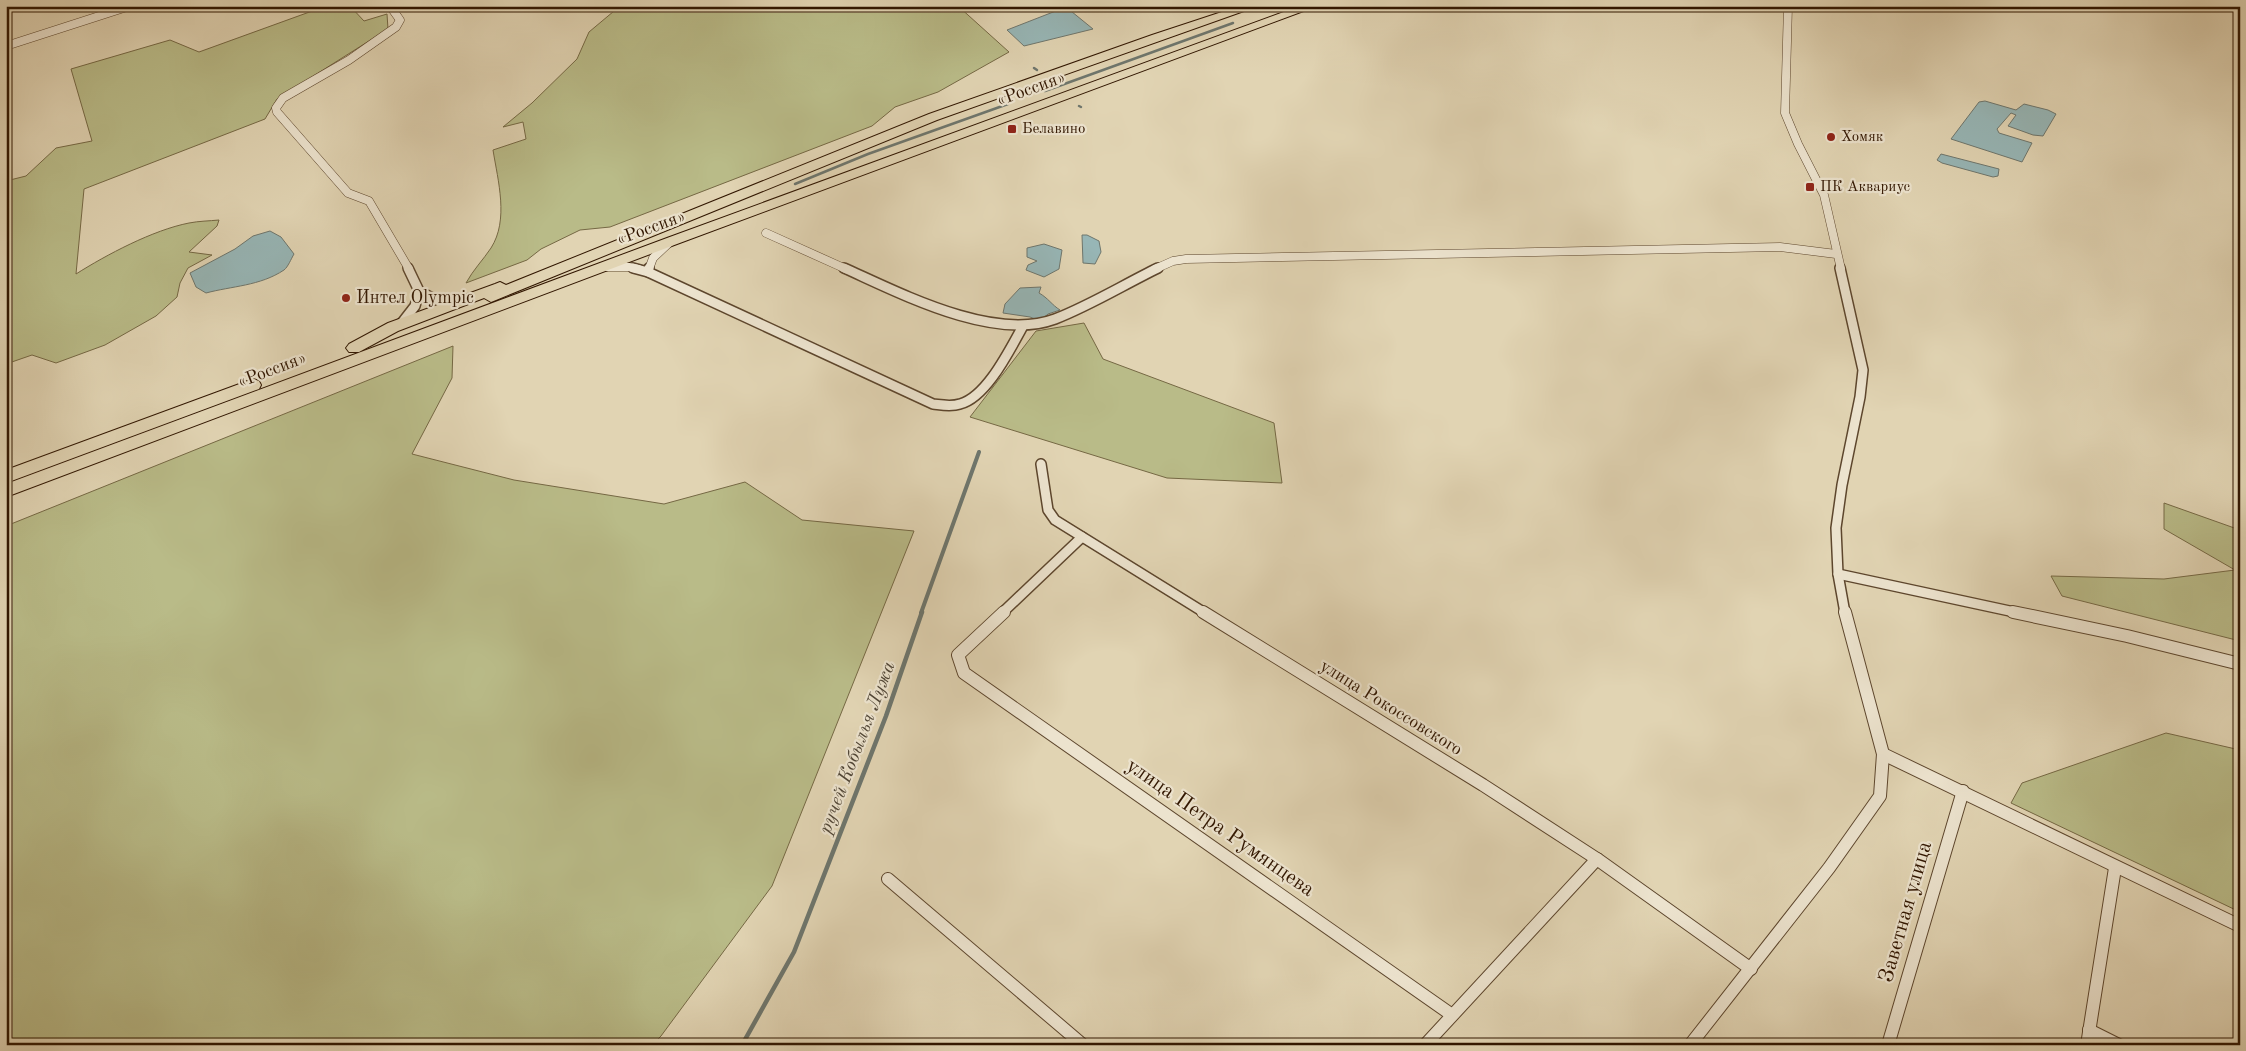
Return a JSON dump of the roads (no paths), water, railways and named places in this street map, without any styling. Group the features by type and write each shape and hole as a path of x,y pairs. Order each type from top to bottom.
{"highway":[{"name":"«Россия»","path":"6,477 486,298 669,225 784,176 989,96 1156,37 1252,6"},
{"name":"«Россия»","path":"6,491 672,241 1017,116 1311,6"},
{"path":"1043,77 1033,85 1034,93 1046,99 1062,99"},
{"path":"989,96 1006,95 1020,100 1024,105 1024,109 1017,116"},
{"path":"354,348 401,324 642,230 669,225"}],"street":[{"path":"6,46 130,6"},
{"path":"390,6 400,20 396,27 349,60 283,98 276,108 277,112 348,193 369,201 406,261 419,291 415,306 401,324"},
{"path":"1690,1045 1829,868 1880,796 1883,754 1847,624 1838,574 1836,528 1842,485 1860,398 1863,370 1824,195 1798,144 1786,113 1788,6"},
{"path":"766,233 927,306 971,318 1023,326 1054,319 1168,264 1186,259 1780,247 1836,254"},
{"path":"648,272 654,258 672,241"},
{"path":"603,267 624,266 648,272 933,404 952,406 966,403 990,381 1023,326"},
{"path":"419,291 436,300 457,303"},
{"name":"улица Рокоссовского","path":"1041,464 1048,510 1055,520 1474,780 1597,859 1750,969"},
{"name":"улица Петра Румянцева","path":"1082,537 958,655 964,673 1452,1015"},
{"path":"1838,574 2127,636 2240,664"},
{"path":"1883,754 1963,791 2115,868 2240,926"},
{"name":"Заветная улица","path":"1888,1045 1963,791"},
{"path":"1425,1045 1597,859"},
{"path":"2087,1045 2115,868"},
{"path":"888,879 1083,1045"},
{"path":"2088,1030 2119,1045"}],"water":[{"path":"1066,7 1093,29 1024,46 1007,30"},
{"path":"1985,101 2016,110 2024,104 2056,114 2043,136 2033,135 2008,126 2016,115 2011,113 1997,129 1999,133 2032,143 2022,162 1951,139 1979,102"},
{"path":"1941,154 1999,169 1998,176 1993,177 1942,163 1937,160"},
{"path":"270,231 281,237 294,254 284,270 256,282 206,293 196,287 190,273 235,249 253,236"},
{"path":"1082,235 1087,235 1099,241 1101,252 1095,264 1083,263"},
{"path":"1044,244 1062,250 1059,269 1044,277 1026,270 1028,265 1037,261 1027,257 1027,248"},
{"path":"1041,287 1039,293 1060,310 1048,314 1040,321 1030,317 1003,313 1005,304 1020,288"}],"waterway":[{"path":"1045,91 1233,23"},
{"path":"795,184 868,154 1008,104"},
{"name":"ручей Кобылья Лужа","path":"921,613 979,452"},
{"name":"ручей Кобылья Лужа","path":"742,1045 794,952 886,716 922,612"}],"place":[{"name":"Белавино","path":"1012,129"},
{"name":"Хомяк","path":"1831,137"},
{"name":"ПК Аквариус","path":"1810,187"},
{"name":"Интел Olympic","path":"346,298"}]}
